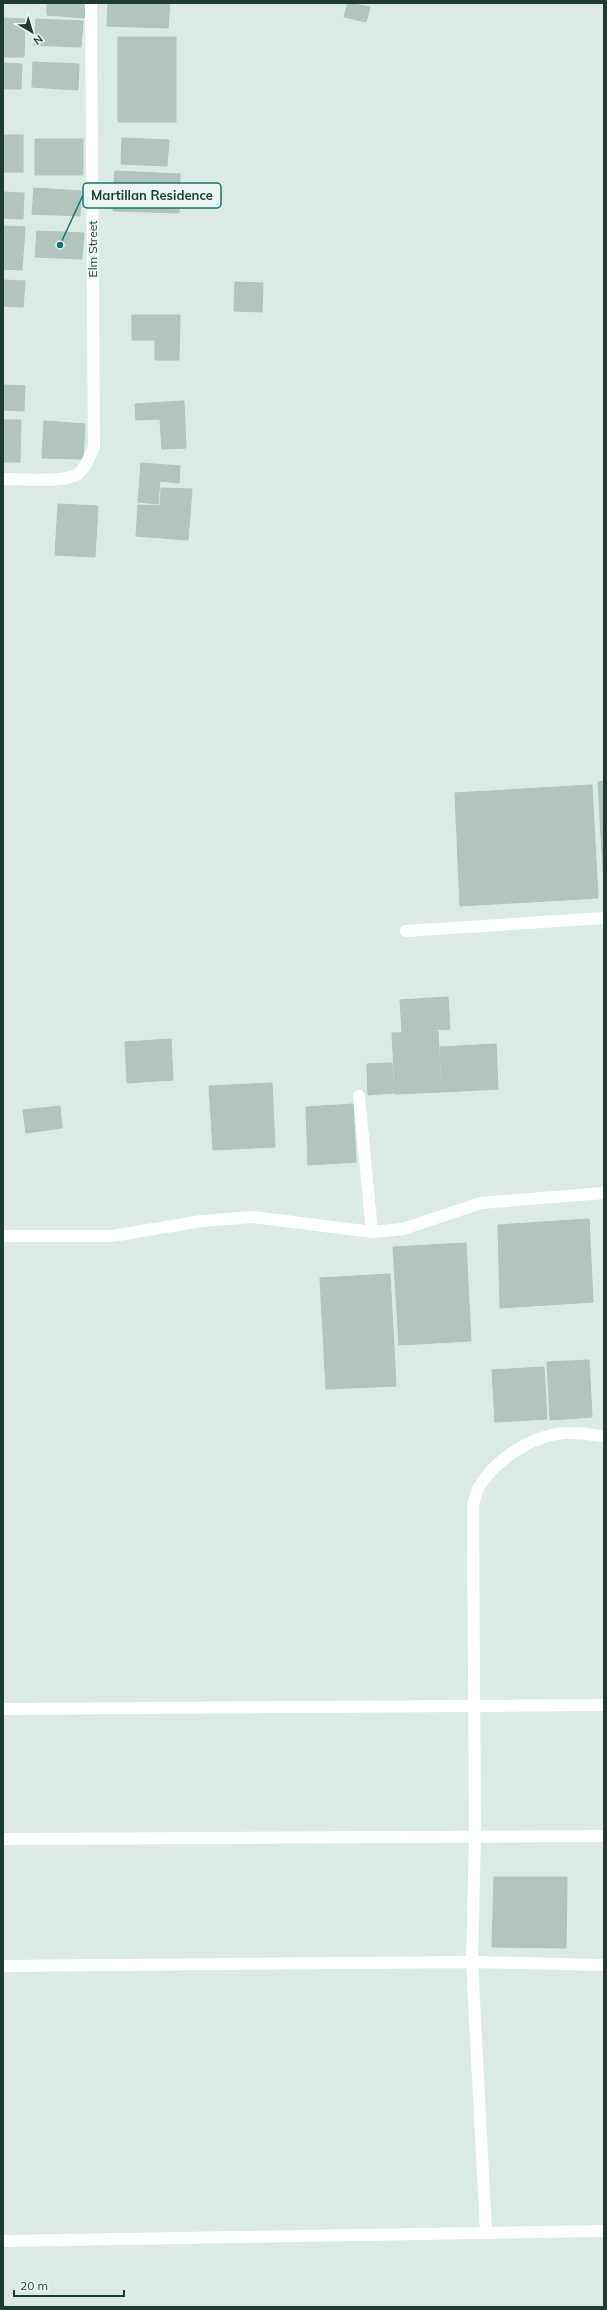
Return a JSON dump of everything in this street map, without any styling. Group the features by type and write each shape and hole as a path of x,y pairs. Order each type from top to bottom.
{"street":[{"name":"Elm Street","path":"3,479 64,478 78,474 88,461 94,447 91,3"},
{"path":"406,931 604,918"},
{"path":"359,1096 372,1232"},
{"path":"3,1236 112,1236 202,1221 253,1216 372,1232 403,1229 481,1203 604,1193"},
{"path":"486,2232 472,1962 475,1836 473,1505 478,1488 491,1472 514,1451 541,1437 565,1433 604,1436"},
{"path":"3,1709 475,1704 604,1705"},
{"path":"3,1839 604,1836"},
{"path":"3,1966 472,1962 604,1965"},
{"path":"3,2241 604,2231"}],"building":[{"path":"47,3 86,3 84,18 47,15"},
{"path":"108,3 170,3 168,28 107,26"},
{"path":"348,3 370,7 366,22 344,17"},
{"path":"3,18 25,19 24,57 3,57"},
{"path":"36,19 83,21 81,47 34,45"},
{"path":"118,37 176,37 176,122 118,122"},
{"path":"33,62 79,64 78,90 32,87"},
{"path":"3,63 22,64 21,89 3,89"},
{"path":"3,135 23,135 23,172 3,172"},
{"path":"122,138 169,140 167,166 121,164"},
{"path":"35,139 83,139 83,175 35,175"},
{"path":"115,171 180,174 179,213 113,211"},
{"path":"34,188 81,191 80,216 32,214"},
{"path":"3,192 24,193 23,219 3,218"},
{"path":"3,226 25,227 22,270 3,269"},
{"path":"37,231 84,233 82,259 35,257"},
{"path":"3,280 25,281 23,307 3,306"},
{"path":"235,282 263,283 262,312 234,311"},
{"path":"132,315 180,315 179,360 155,360 155,340 132,340"},
{"path":"3,385 25,386 24,411 3,410"},
{"path":"184,401 186,448 162,449 160,419 136,420 135,404"},
{"path":"3,420 21,420 20,462 3,462"},
{"path":"44,421 85,424 83,459 42,458"},
{"path":"141,463 180,466 179,483 160,481 158,504 138,502"},
{"path":"161,488 192,489 188,540 136,536 138,505 160,506"},
{"path":"58,504 98,506 95,557 55,555"},
{"path":"604,781 604,872 603,872 598,782"},
{"path":"592,785 598,898 460,906 455,793"},
{"path":"448,997 450,1029 402,1032 400,1000"},
{"path":"438,1031 441,1092 395,1094 392,1033"},
{"path":"171,1039 173,1080 127,1083 125,1042"},
{"path":"496,1044 498,1089 442,1092 440,1047"},
{"path":"392,1063 394,1093 368,1095 367,1064"},
{"path":"272,1083 275,1147 213,1150 209,1086"},
{"path":"353,1104 356,1162 308,1165 306,1107"},
{"path":"60,1106 62,1128 26,1133 23,1110"},
{"path":"589,1219 593,1302 500,1308 498,1225"},
{"path":"466,1243 471,1341 399,1345 393,1247"},
{"path":"390,1274 396,1386 326,1389 320,1278"},
{"path":"589,1360 592,1417 550,1420 547,1362"},
{"path":"544,1367 547,1419 495,1422 492,1370"},
{"path":"494,1877 567,1877 566,1948 492,1947"}],"place":[{"name":"Martillan Residence","path":"60,245"}]}
